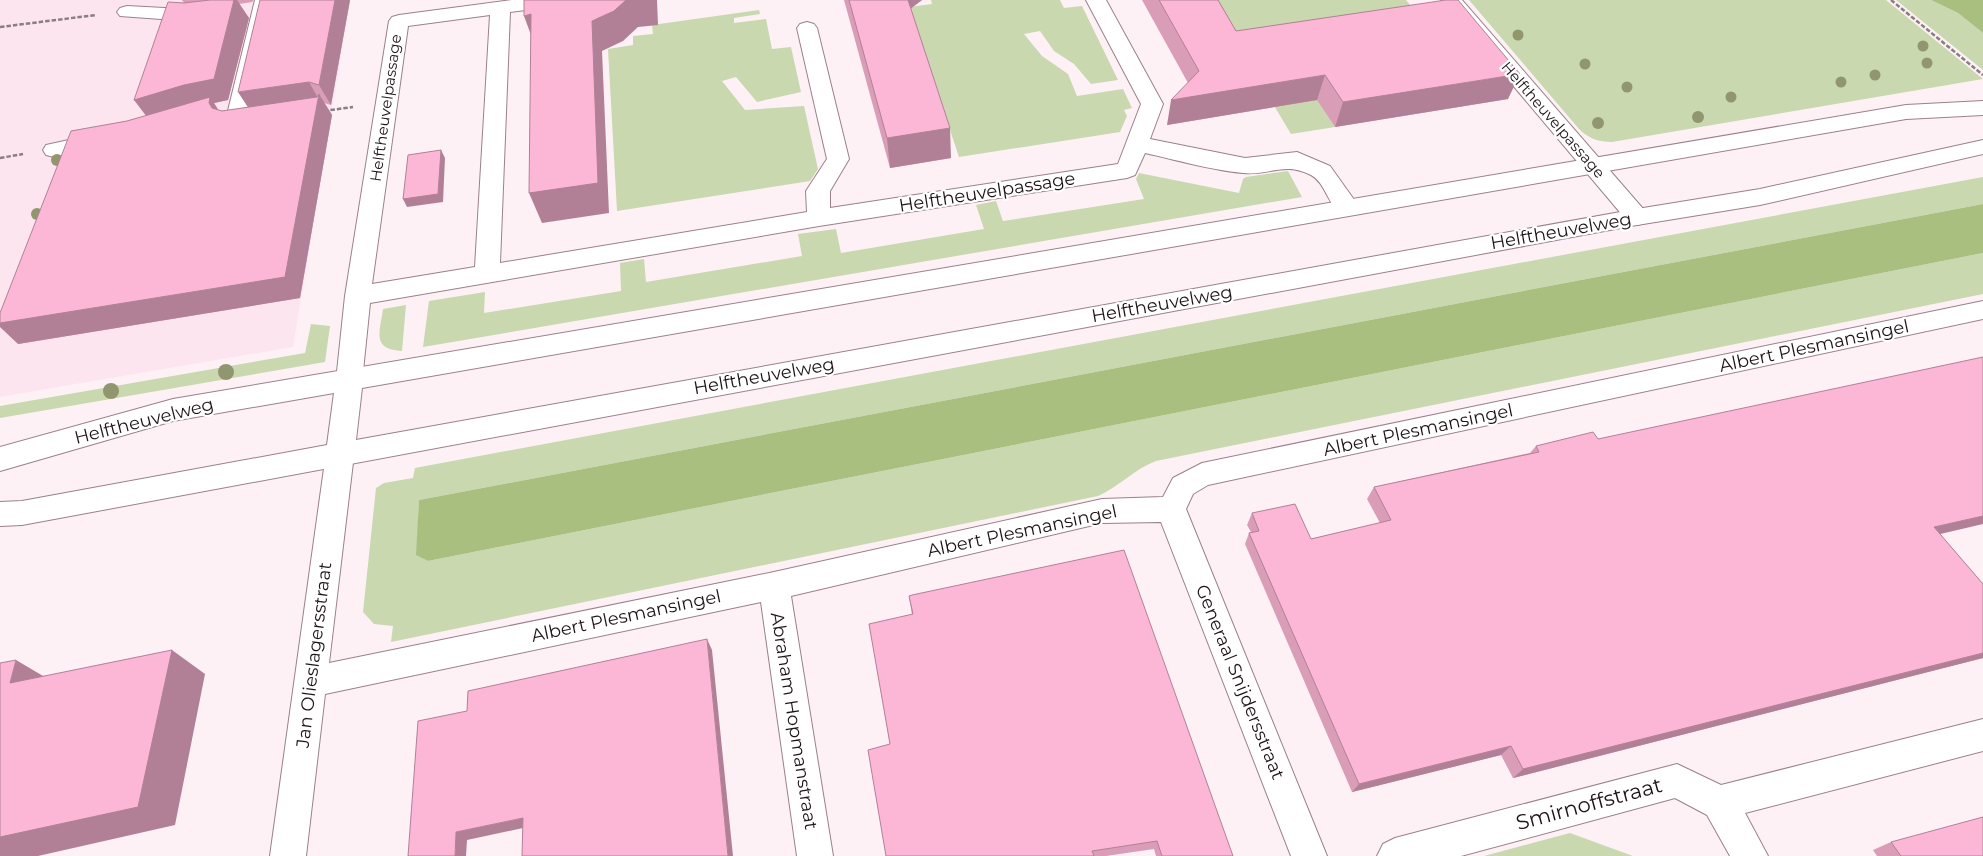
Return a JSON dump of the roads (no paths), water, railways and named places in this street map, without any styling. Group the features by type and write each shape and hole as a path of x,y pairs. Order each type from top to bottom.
{"street":[{"name":"Helftheuvelpassage","path":"349,381 358,296 399,21 557,0"},
{"name":"Helftheuvelpassage","path":"358,296 819,218 1127,170 1152,104 1096,0"},
{"name":"Helftheuvelpassage","path":"1451,0 1637,217"},
{"path":"258,7 236,123 274,118"},
{"path":"487,275 500,8"},
{"path":"127,12 198,17 217,14"},
{"path":"807,28 838,159 818,191 819,218"},
{"path":"216,111 240,107"},
{"name":"Helftheuvelweg","path":"0,460 173,410 1906,112 1983,108"},
{"path":"54,150 118,137"},
{"path":"1137,144 1245,166 1297,160 1322,172 1348,208"},
{"name":"Helftheuvelweg","path":"0,514 22,513 1637,217 1760,197 1983,147"},
{"name":"Albert Plesmansingel","path":"310,682 774,586 1102,511 1171,509 1183,486 1202,475 1983,310"},
{"path":"340,454 349,381"},
{"name":"Jan Olieslagersstraat","path":"288,856 340,454"},
{"name":"Generaal Snijdersstraat","path":"1171,509 1309,856"},
{"name":"Abraham Hopmanstraat","path":"774,586 815,856"},
{"path":"1750,856 1719,803 1983,735"},
{"name":"Smirnoffstraat","path":"1395,856 1532,818 1677,781 1719,803"}]}
